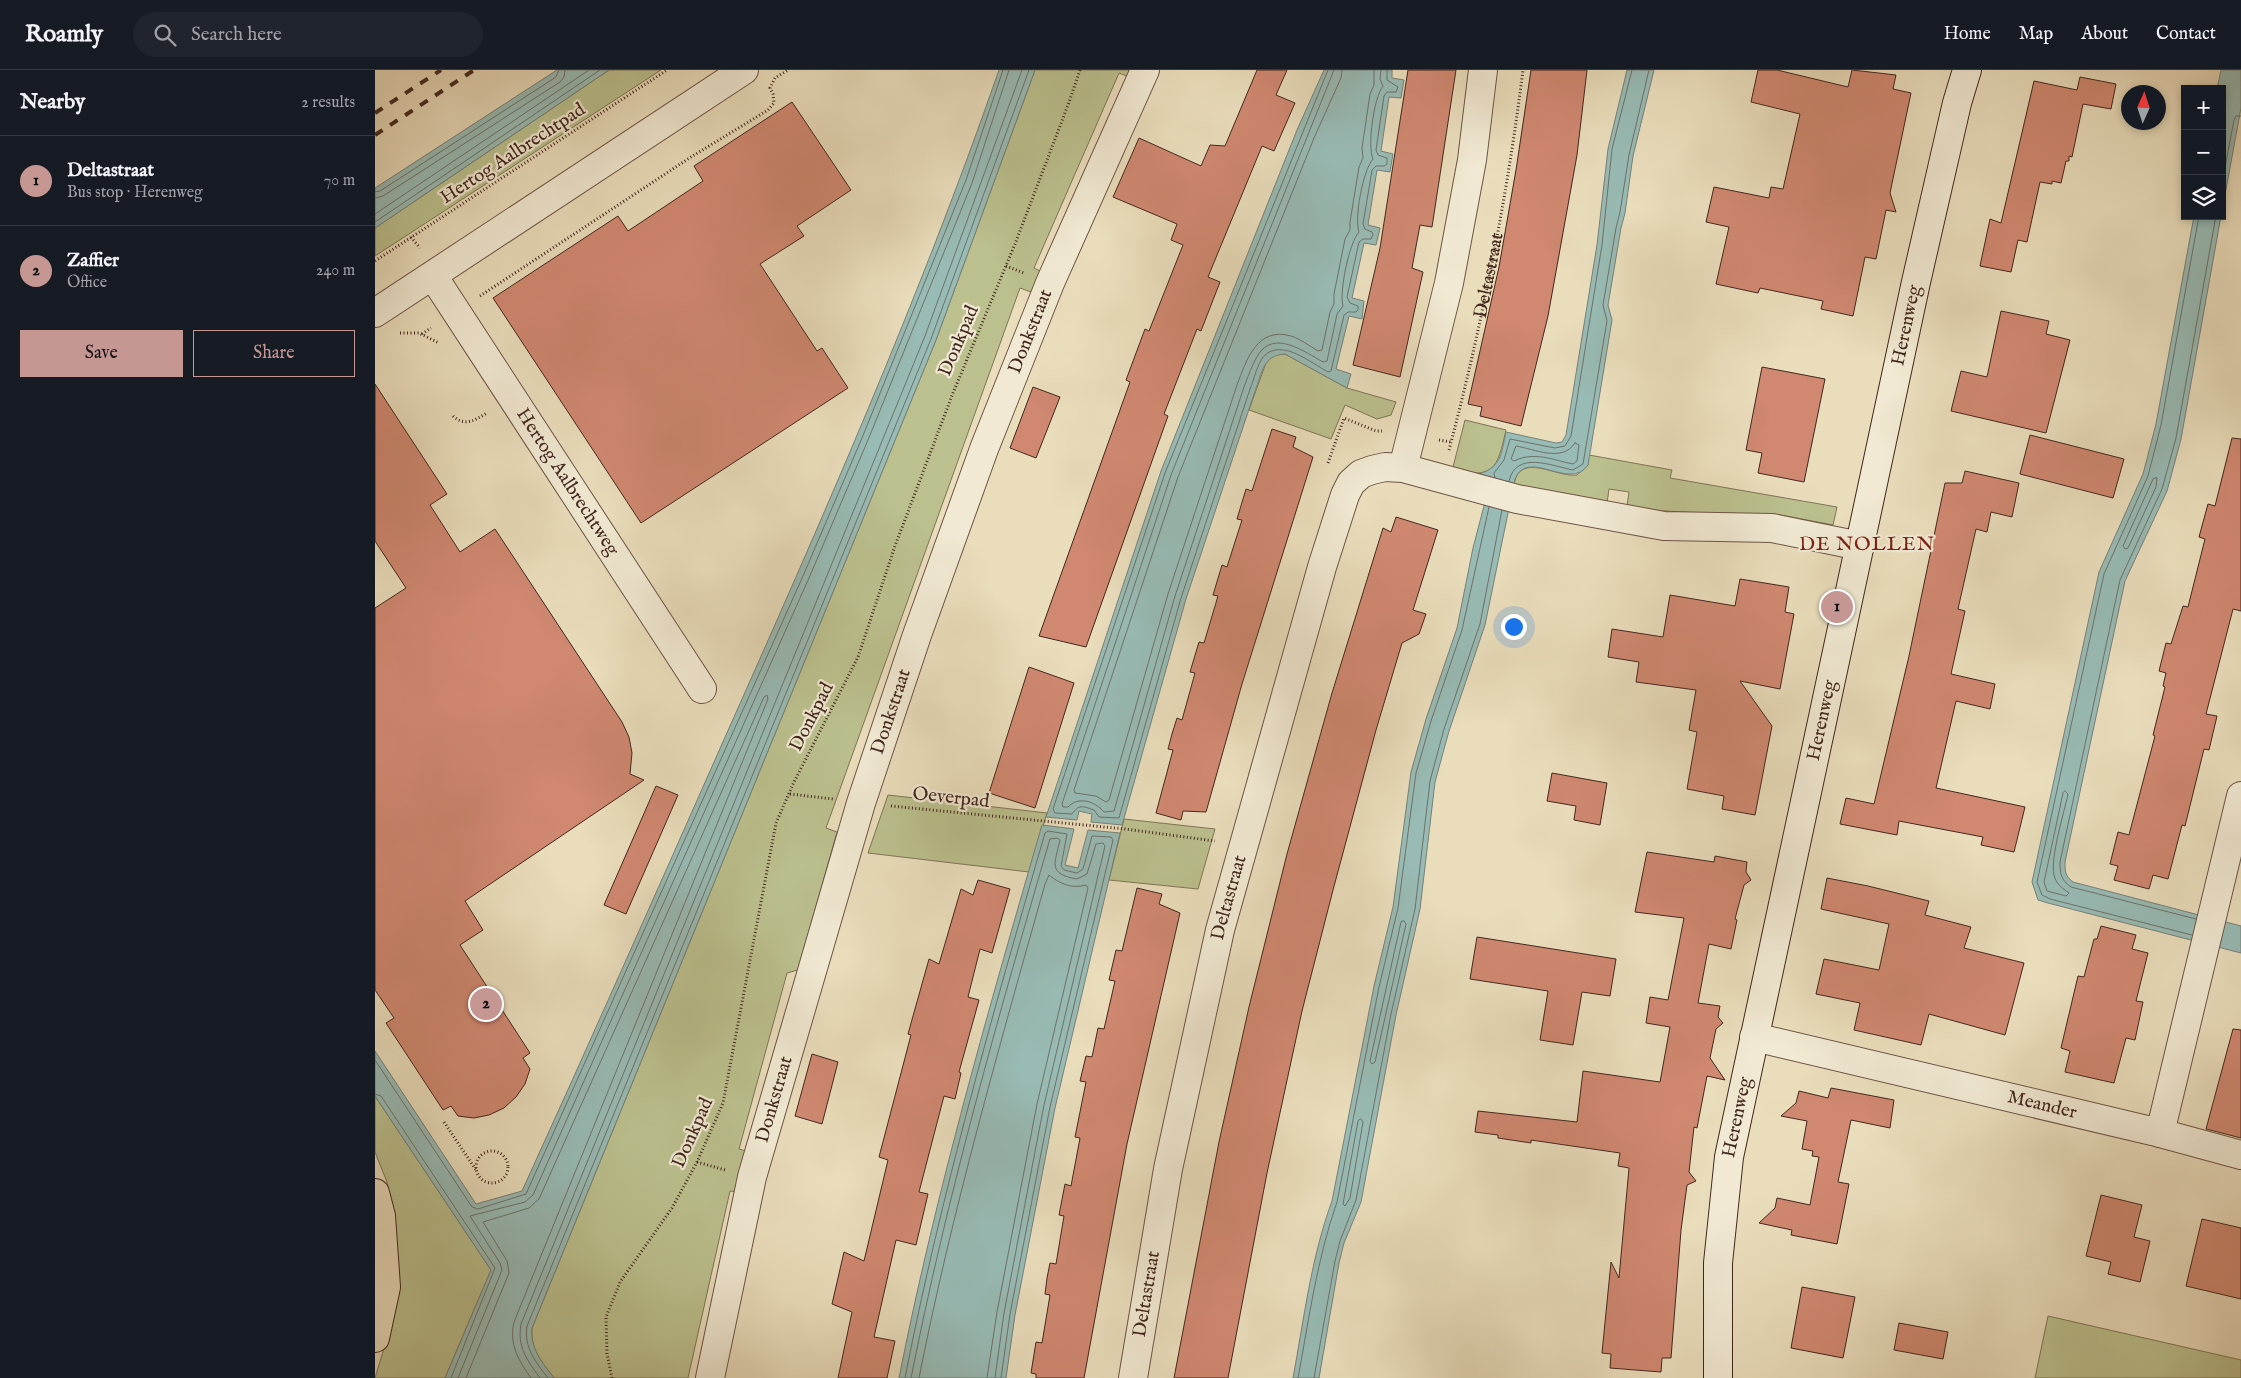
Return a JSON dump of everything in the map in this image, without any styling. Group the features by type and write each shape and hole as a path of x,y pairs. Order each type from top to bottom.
{"highway":[{"path":"375,1193 381,1216 386,1287 375,1338"}],"street":[{"path":"375,313 744,70"},
{"name":"Donkstraat","path":"710,1378 752,1177 861,803 917,635 984,449 1050,283 1145,70"},
{"name":"Deltastraat","path":"1403,468 1449,283 1472,160 1483,70"},
{"name":"Herenweg","path":"1718,1378 1718,1263 1729,1156 1920,263 1957,103 1967,70"},
{"name":"Hertog Aalbrechtweg","path":"433,276 702,689"},
{"name":"Deltastraat","path":"1133,1378 1168,1170 1220,930 1322,566 1345,495 1351,483 1361,474 1385,467 1403,468 1453,483"},
{"path":"1453,483 1517,499 1664,526 1773,528 1860,546"},
{"path":"2160,1133 2214,907 2230,882 2241,796"},
{"name":"Meander","path":"1754,1037 2160,1133 2241,1155"}],"path":[{"name":"Hertog Aalbrechtpad","path":"375,260 667,70"},
{"path":"481,295 691,157 768,110 774,103 771,88 773,81 788,70"},
{"name":"Donkpad","path":"612,1378 607,1354 606,1317 620,1282 672,1208 697,1162 723,1103 777,823 858,657 895,546 953,393 1015,244 1080,70"},
{"name":"Deltastraat","path":"1453,483 1513,146 1523,70"},
{"path":"394,334 402,332 419,333 435,340 441,345"},
{"path":"453,416 462,422 474,421 511,398"},
{"name":"Oeverpad","path":"790,794 861,803 1125,829 1216,841"},
{"path":"445,1122 478,1176 487,1183 497,1182 506,1176 507,1165 502,1155 493,1151 479,1157 476,1171"}],"green space":[{"path":"609,70 661,70 375,256 375,228"},
{"path":"1035,70 1130,70 1127,76 1119,73 1034,268 1042,272 1031,292 1020,288 826,828 837,832 798,970 787,973 739,1149 749,1152 739,1192 730,1191 688,1378 554,1378 541,1361 535,1349 532,1328 936,340"},
{"path":"1285,354 1347,388 1396,402 1391,415 1377,419 1345,405 1331,439 1249,410 1267,360 1275,355"},
{"path":"1465,420 1506,430 1500,454 1492,468 1486,471 1466,473 1452,471"},
{"path":"1589,455 1672,470 1670,478 1837,507 1833,525 1781,515 1647,510 1627,506 1629,492 1609,489 1607,503 1538,491 1514,484 1518,474 1524,469 1531,467 1577,475 1588,465"},
{"path":"888,795 1047,813 1029,872 868,853"},
{"path":"1124,819 1215,829 1198,889 1109,880"},
{"path":"375,1096 491,1270 445,1378 375,1378 388,1335 393,1214 387,1182 375,1152"},
{"path":"2048,1316 2241,1360 2241,1378 2035,1378"}],"water":[{"path":"557,70 609,70 375,228 375,188"},
{"path":"999,70 1035,70 936,340 532,1328 535,1349 541,1361 554,1378 445,1378 491,1270 375,1096 375,1051 476,1204 522,1191 648,912 868,410 936,241"},
{"path":"1324,70 1392,70 1392,78 1404,80 1401,98 1389,97 1381,151 1393,154 1390,172 1377,170 1368,225 1380,228 1376,245 1364,243 1352,298 1364,301 1362,319 1349,316 1336,369 1351,374 1347,388 1285,354 1272,358 1264,366 1186,599 1122,825 1091,822 1092,814 1079,811 1077,820 1046,817 1161,471 1297,130"},
{"path":"1627,70 1654,70 1633,156 1625,213 1608,305 1612,320 1588,465 1580,472 1571,474 1529,467 1521,470 1515,479 1485,625 1449,731 1435,782 1420,909 1396,1015 1361,1202 1344,1243 1339,1263 1319,1378 1293,1378 1313,1266 1332,1201 1374,986 1393,907 1411,772 1426,719 1457,628 1473,548 1491,479 1475,475 1495,465 1501,454 1506,432 1556,443 1562,442 1566,435 1597,245 1608,149"},
{"path":"2221,70 2241,70 2241,108 2226,189 2226,85 2218,85"},
{"path":"2193,220 2220,220 2181,439 2167,491 2125,581 2065,868 2067,875 2073,882 2241,926 2241,953 2038,900 2032,882 2099,572 2143,474 2156,424"},
{"path":"1042,825 1074,829 1065,865 1078,868 1088,830 1120,833 1055,1108 1015,1315 1006,1378 899,1378 929,1238 983,1031"}],"building":[{"path":"1257,70 1287,70 1276,95 1295,103 1274,151 1262,146 1208,277 1220,282 1201,331 1197,329 1164,414 1168,416 1086,647 1039,636 1130,382 1126,380 1145,329 1149,331 1183,245 1171,240 1177,224 1113,197 1139,138 1201,166 1210,145 1225,146"},
{"path":"1408,70 1456,70 1432,227 1420,225 1412,268 1423,272 1400,377 1353,365 1380,248"},
{"path":"1531,70 1587,70 1577,155 1548,316 1521,426 1480,416 1482,407 1468,404 1499,267"},
{"path":"1758,70 1777,70 1848,87 1852,70 1896,75 1893,89 1911,93 1890,193 1896,212 1886,210 1876,259 1865,257 1853,316 1821,309 1823,301 1760,288 1758,293 1716,284 1729,227 1706,222 1714,187 1769,198 1771,187 1783,189 1800,114 1751,102"},
{"path":"2080,77 2116,84 2111,109 2083,104 2072,157 2069,156 2069,161 2066,161 2061,183 2052,181 2052,184 2040,182 2027,242 2018,240 2011,272 1980,266 1990,219 2001,223 2034,81 2077,90"},
{"path":"792,102 851,190 797,226 804,236 760,264 817,351 822,348 848,388 641,523 493,298 618,216 628,231 703,181 694,166"},
{"path":"2001,311 2049,321 2046,334 2070,340 2046,433 1951,411 1961,371 1987,377"},
{"path":"1762,367 1825,379 1804,482 1758,473 1762,453 1746,450"},
{"path":"375,384 447,494 430,505 460,552 495,529 622,722 629,737 632,753 630,774 644,780 465,901 483,930 460,945 530,1053 523,1058 530,1069 525,1084 516,1097 504,1108 489,1115 474,1118 458,1116 451,1106 443,1110 386,1023 394,1018 375,990 375,608 406,588 375,541"},
{"path":"1033,387 1060,397 1036,458 1010,448"},
{"path":"1272,429 1296,437 1293,447 1313,457 1242,684 1206,812 1183,811 1181,820 1156,813 1173,750 1168,749 1177,718 1182,720 1195,673 1190,672 1199,642 1204,643 1218,596 1213,595 1222,565 1227,567 1242,520 1237,519 1246,489 1252,491"},
{"path":"2030,435 2124,459 2113,498 2020,474"},
{"path":"2232,438 2241,439 2241,611 2233,609 2206,714 2217,716 2209,750 2204,749 2185,826 2182,825 2168,879 2153,875 2149,889 2114,880 2118,866 2110,864 2118,832 2129,835 2155,736 2153,735 2165,687 2163,686 2166,673 2159,671 2166,643 2171,644 2183,606 2188,607 2205,539 2199,537 2208,504 2215,506"},
{"path":"1965,471 2019,483 2012,517 1991,512 1987,532 1976,529 1958,609 1965,611 1951,674 1995,684 1990,709 1956,701 1936,788 2025,807 2014,852 1981,845 1983,837 1899,821 1897,835 1840,824 1846,798 1874,804 1909,656 1945,483 1962,483"},
{"path":"1396,517 1438,530 1413,610 1426,614 1419,634 1402,643 1376,730 1333,890 1302,1011 1267,1173 1228,1378 1174,1378 1219,1142 1249,1007 1287,854 1332,693 1383,528 1391,532"},
{"path":"1740,579 1789,587 1785,612 1794,614 1780,689 1740,681 1772,726 1755,815 1722,809 1724,796 1687,789 1697,732 1689,730 1696,690 1636,682 1639,662 1608,657 1612,629 1663,637 1670,595 1735,606"},
{"path":"1029,667 1074,683 1035,808 989,793"},
{"path":"1552,773 1607,783 1600,825 1574,820 1576,806 1547,801"},
{"path":"656,786 678,795 626,914 604,905"},
{"path":"1647,852 1714,862 1715,856 1747,862 1746,872 1751,880 1744,885 1735,919 1737,920 1731,949 1709,944 1698,1003 1720,1006 1718,1017 1723,1023 1716,1029 1710,1058 1725,1080 1707,1076 1697,1128 1694,1127 1689,1172 1696,1181 1687,1185 1681,1230 1671,1358 1662,1358 1661,1372 1610,1368 1611,1354 1602,1353 1611,1262 1619,1278 1629,1168 1618,1166 1620,1153 1531,1140 1531,1143 1475,1132 1478,1111 1577,1122 1583,1071 1660,1082 1670,1027 1646,1023 1650,997 1668,1000 1684,918 1635,912"},
{"path":"1827,878 1929,901 1925,915 1971,927 1964,948 2024,963 2005,1035 1929,1014 1921,1045 1854,1030 1860,1003 1816,994 1824,959 1879,970 1889,924 1821,909"},
{"path":"978,880 1010,889 992,953 980,949 968,997 979,1000 959,1072 961,1073 955,1099 944,1096 919,1192 928,1194 916,1245 896,1240 874,1337 895,1341 887,1378 838,1378 852,1312 832,1304 844,1252 864,1261 888,1160 879,1157 911,1035 908,1034 929,959 939,964 961,889 973,895"},
{"path":"1137,888 1162,894 1159,904 1180,913 1127,1144 1084,1378 1036,1378 1036,1374 1031,1373 1036,1342 1042,1343 1050,1295 1045,1294 1047,1278 1050,1263 1056,1264 1064,1216 1059,1215 1065,1184 1071,1186 1080,1138 1075,1137 1086,1082 1080,1081 1086,1056 1092,1057 1098,1028 1104,1029 1115,981 1109,980 1116,950 1122,951"},
{"path":"2101,926 2136,935 2132,949 2148,953 2136,1001 2143,1002 2135,1040 2126,1038 2114,1083 2065,1072 2070,1051 2061,1048 2078,976 2084,977 2094,939 2097,939"},
{"path":"1477,937 1616,959 1610,996 1582,992 1573,1045 1540,1040 1548,991 1470,979"},
{"path":"2233,1029 2241,1030 2241,1138 2206,1129"},
{"path":"812,1054 838,1062 822,1124 795,1116"},
{"path":"1831,1088 1894,1100 1890,1128 1851,1120 1838,1182 1849,1184 1837,1244 1791,1235 1792,1230 1759,1223 1775,1208 1777,1198 1810,1205 1819,1157 1812,1156 1813,1151 1802,1149 1807,1121 1781,1116 1796,1103 1799,1091 1828,1098"},
{"path":"2101,1195 2142,1205 2134,1237 2150,1241 2140,1282 2108,1274 2111,1262 2086,1256"},
{"path":"2202,1219 2241,1228 2241,1299 2186,1286"},
{"path":"1802,1287 1855,1297 1843,1358 1791,1348"},
{"path":"1899,1323 1948,1332 1943,1359 1894,1350"}],"railway":[{"path":"375,113 441,70"},
{"path":"375,135 474,70"}],"place":[{"name":"Deltastraat","path":"1837,607"},
{"name":"Zaffier","path":"486,1004"}],"district":[{"name":"DE NOLLEN","path":"1867,544"}]}
